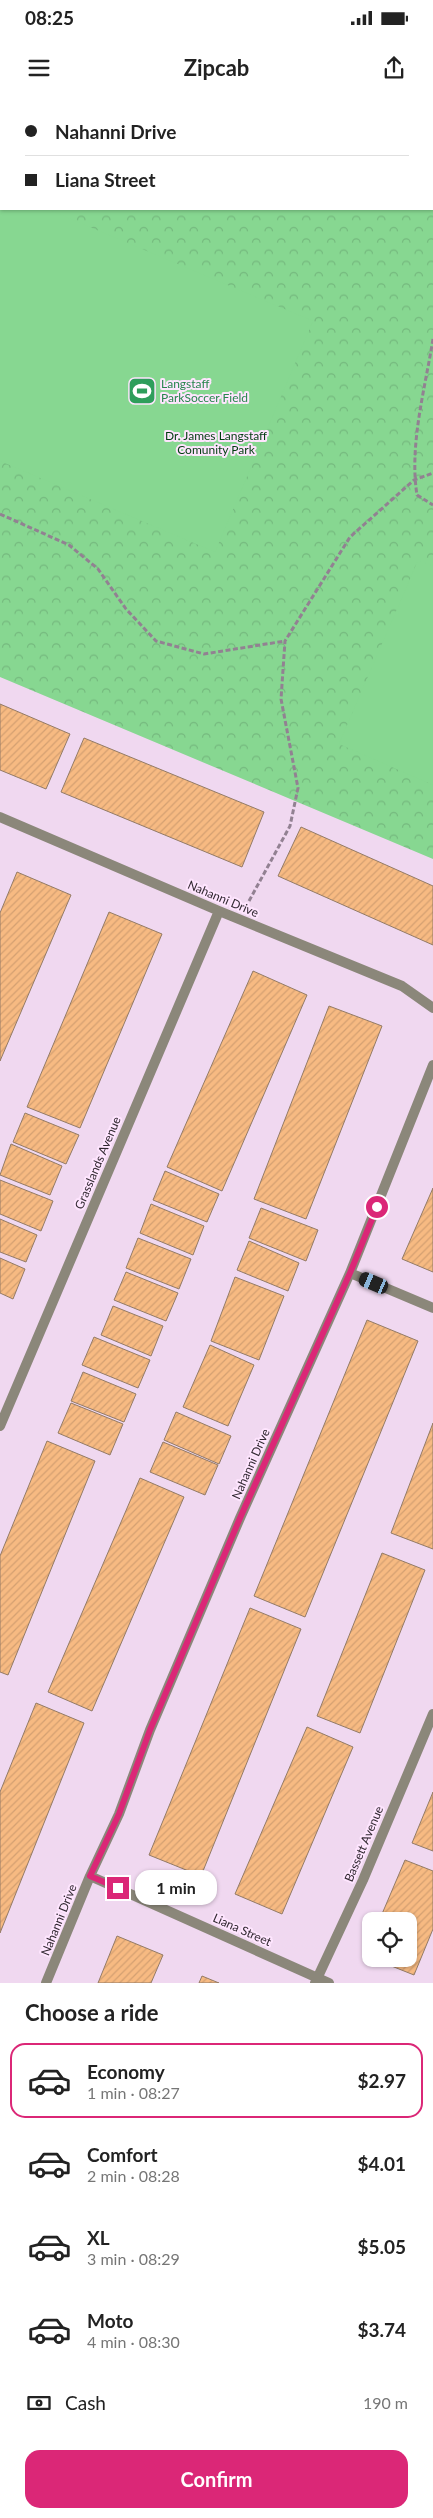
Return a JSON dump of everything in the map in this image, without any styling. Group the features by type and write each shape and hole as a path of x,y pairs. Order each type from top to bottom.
{"street":[{"name":"Nahanni Drive","path":"0,817 219,911 402,986 433,1008"},
{"name":"Grasslands Avenue","path":"0,1426 219,911"},
{"name":"Nahanni Drive","path":"46,1983 90,1876 119,1814 150,1730 240,1518 350,1273 433,1065"},
{"path":"350,1273 433,1308"},
{"name":"Bassett Avenue","path":"316,1980 363,1880 433,1714"},
{"name":"Liana Street","path":"90,1876 316,1980 329,1983"}],"path":[{"path":"433,339 416,441 414,480 417,495 433,505"},
{"path":"249,901 290,826 298,788 281,699 285,641 350,537 414,480 433,473"},
{"path":"0,514 69,545 98,569 126,609 156,642 204,654 285,641"}],"green space":[{"name":"Dr. James Langstaff Comunity Park","path":"0,210 433,210 433,859 0,677"},
{"name":"Langstaff ParkSoccer Field","path":"0,210 49,210 313,321 215,552 0,461"},
{"path":"418,560 433,566 433,785 339,744"}],"building":[{"path":"0,704 70,734 46,789 0,770"},
{"path":"84,738 264,812 242,867 61,792"},
{"path":"301,827 433,886 433,945 278,876"},
{"path":"17,872 71,895 0,1061 0,913"},
{"path":"109,912 162,934 80,1128 27,1107"},
{"path":"253,971 307,995 222,1191 167,1167"},
{"path":"329,1006 382,1026 306,1219 254,1199"},
{"path":"25,1113 79,1135 66,1164 13,1142"},
{"path":"11,1144 62,1166 50,1195 0,1175"},
{"path":"165,1171 219,1194 207,1222 153,1200"},
{"path":"0,1180 53,1201 41,1231 0,1214"},
{"path":"433,1188 433,1272 402,1259"},
{"path":"151,1204 204,1226 193,1255 140,1233"},
{"path":"261,1208 318,1230 306,1261 249,1238"},
{"path":"0,1219 37,1235 26,1262 0,1252"},
{"path":"138,1238 191,1259 179,1289 126,1268"},
{"path":"249,1241 299,1263 288,1291 237,1270"},
{"path":"0,1258 25,1269 13,1299 0,1293"},
{"path":"126,1272 178,1293 166,1321 114,1300"},
{"path":"235,1277 284,1296 259,1360 211,1341"},
{"path":"113,1306 163,1326 151,1356 101,1335"},
{"path":"367,1320 418,1341 305,1617 254,1596"},
{"path":"94,1337 150,1360 138,1388 82,1365"},
{"path":"210,1345 254,1365 228,1426 183,1407"},
{"path":"83,1372 136,1394 124,1422 71,1401"},
{"path":"71,1403 123,1424 110,1455 58,1433"},
{"path":"176,1412 231,1436 219,1464 164,1440"},
{"path":"433,1423 433,1549 391,1533"},
{"path":"47,1441 95,1461 8,1675 0,1672 0,1556"},
{"path":"163,1442 218,1465 205,1495 150,1472"},
{"path":"140,1478 184,1497 92,1711 48,1692"},
{"path":"382,1553 425,1570 360,1733 317,1716"},
{"path":"250,1608 301,1629 201,1876 149,1855"},
{"path":"36,1703 84,1723 0,1933 0,1792"},
{"path":"307,1727 353,1747 282,1914 235,1894"},
{"path":"433,1792 433,1851 412,1843"},
{"path":"405,1860 433,1871 433,1929 414,1975 394,1967 417,1967 417,1912 383,1912"},
{"path":"117,1936 163,1955 151,1983 98,1983"},
{"path":"202,1976 219,1983 199,1983"}],"place":[{"name":"Langstaff ParkSoccer Field","path":"142,391"}],"route":[{"path":"118,1888 90,1876 119,1814 150,1730 240,1518 350,1273 377,1207"}]}
